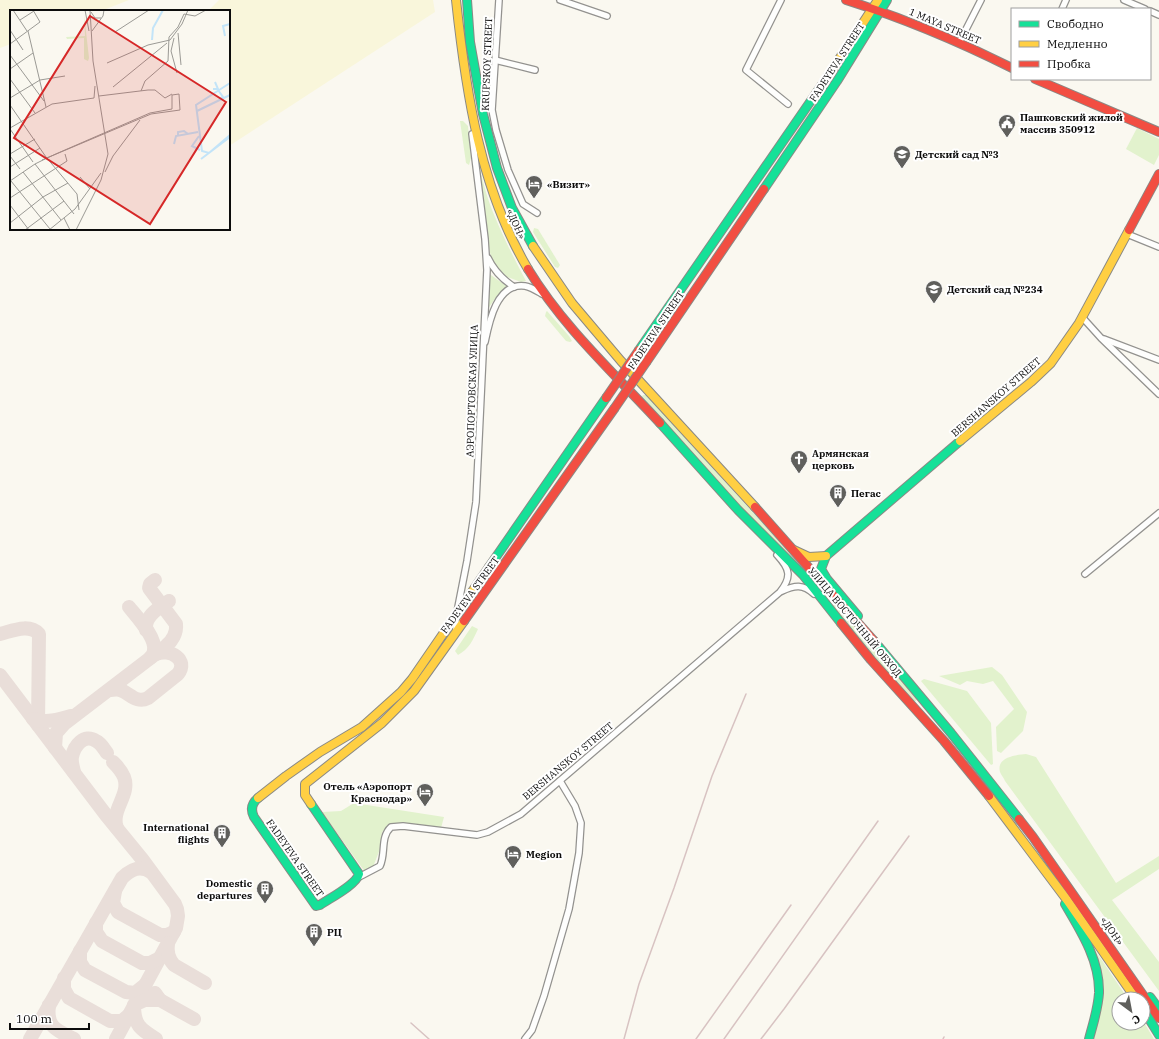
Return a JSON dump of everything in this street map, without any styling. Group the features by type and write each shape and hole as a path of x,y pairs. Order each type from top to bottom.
{"main road":[{"name":"«ДОН»","path":"456,0 466,82 486,174 496,203 523,261 546,296 586,347 650,412"},
{"name":"«ДОН»","path":"467,0 470,42 483,114 497,168 512,208 536,252 572,303 621,361 661,403"},
{"name":"1 MAYA STREET","path":"846,0 882,11 960,43 1011,68"},
{"name":"FADEYEVA STREET","path":"878,0 828,76 412,679 401,692 362,727 286,776 251,806 251,811 261,829 316,906 320,905 352,884 359,877 358,870 304,792 304,787 307,781 382,723 399,707 424,679 614,409 837,81 882,11 887,0"},
{"path":"828,76 831,82 837,81"},
{"path":"1037,80 1159,132"},
{"name":"BERSHANSKOY STREET","path":"826,556 989,416 1031,382 1051,363 1070,338 1082,317 1159,174"},
{"name":"УЛИЦА ВОСТОЧНЫЙ ОБХОД","path":"661,403 750,501 808,569 865,630 951,733 1047,857"},
{"name":"УЛИЦА ВОСТОЧНЫЙ ОБХОД","path":"650,412 740,512 813,585 862,649 972,775 1049,874"},
{"path":"585,428 592,429 596,435"},
{"path":"793,550 808,558 826,556 821,570 863,622 865,630"},
{"path":"441,637 442,641 445,643 449,642"},
{"path":"436,645 443,647 444,650"},
{"path":"328,748 337,758"},
{"name":"«ДОН»","path":"1047,857 1109,944 1159,1018"},
{"name":"«ДОН»","path":"1049,874 1130,991"},
{"path":"1049,874 1054,887 1084,937 1098,978 1096,1012 1089,1039"},
{"path":"1109,944 1121,956 1159,1009"},
{"path":"1151,1022 1159,1035"}],"street":[{"name":"KRUPSKOY STREET","path":"499,0 492,110 501,152 522,204 537,213"},
{"path":"560,0 607,16"},
{"path":"781,0 746,70 788,104"},
{"path":"960,43 981,0"},
{"path":"1124,0 1143,8"},
{"path":"495,60 535,70"},
{"name":"АЭРОПОРТОВСКАЯ УЛИЦА","path":"456,633 456,617 459,596 467,561 476,502 486,256 466,82"},
{"path":"1127,234 1159,247"},
{"path":"486,256 493,269 499,276 514,287"},
{"path":"483,350 492,314 502,295 514,287 526,286 546,296"},
{"path":"1082,317 1101,338 1159,394"},
{"path":"1101,338 1159,360"},
{"path":"1085,574 1159,513"},
{"name":"BERSHANSKOY STREET","path":"359,877 380,866 383,861 383,849 386,835 391,827 403,826 477,835 488,832 521,814 780,592 789,579 788,571 758,529"},
{"name":"BERSHANSKOY STREET","path":"780,592 792,587 800,586 810,590 826,607 835,613"},
{"path":"459,596 461,600 464,601 468,599"},
{"path":"525,1039 532,1030 544,996 569,909 579,852 581,823 575,806 560,781"}],"shaded area":[{"path":"0,0 129,0 104,10 10,10 10,44 0,48"},
{"path":"219,0 433,0 435,12 230,145 230,10 209,10"}],"green space":[{"path":"460,121 463,121 468,126 471,158 469,165 466,163"},
{"path":"1137,128 1159,139 1159,155 1154,165 1126,149"},
{"path":"477,158 492,210 526,281 521,282 507,277 492,262 487,238"},
{"path":"534,228 538,229 560,265 558,268 555,267 533,232"},
{"path":"488,273 508,287 497,296 487,310"},
{"path":"547,311 572,341 566,341 545,316"},
{"path":"643,395 646,395 806,571 917,699 916,701 913,702 747,514 641,398"},
{"path":"472,626 478,629 468,647 458,655 455,651"},
{"path":"992,667 1002,675 1027,712 1023,731 1001,753 997,751 996,727 1014,709 993,681 983,684 967,681 960,685 939,676"},
{"path":"924,679 967,691 991,723 993,764 991,765 921,681"},
{"path":"1026,754 1036,757 1116,883 1159,856 1159,869 1112,900 1159,962 1159,991 1001,774 1000,767 1004,760 1012,756"},
{"path":"354,803 444,817 441,828 388,827 382,832 382,844 373,867 365,872 322,812 341,811"},
{"path":"1091,944 1123,991 1111,991 1111,1031 1149,1031 1154,1039 1094,1039 1102,991"}],"taxiway":[{"path":"55,748 56,733 64,724 166,646 175,634 176,624 149,588 150,584 155,580"},
{"path":"146,630 147,621 153,613 169,601"},
{"path":"129,607 145,627 152,639 154,651 150,658"},
{"path":"0,634 25,628 39,634 38,725"},
{"path":"110,690 124,691 137,699 144,700 178,674 181,669 181,664 180,660 176,656 167,653 156,654"},
{"path":"0,675 106,815 142,859 175,904 177,909 178,916 176,928 116,1039"},
{"path":"33,719 43,721 71,716"},
{"path":"74,772 72,757 77,745 80,742 87,739 92,739 98,742 107,753"},
{"path":"113,762 122,773 125,784 125,790 116,815 117,828"},
{"path":"30,1039 122,878 132,870 139,868 151,872"},
{"path":"115,891 113,903 118,912 160,935 167,935 174,932"},
{"path":"96,923 96,932 102,941 142,963 150,963 160,958"},
{"path":"168,943 168,955 174,965 205,983"},
{"path":"80,951 80,962 85,970 126,992 135,993 145,985"},
{"path":"64,978 64,989 69,998 110,1021 122,1021 128,1016"},
{"path":"155,993 160,1000 194,1019"},
{"path":"156,1039 139,1026 135,1017 134,1005 145,1000 160,1000"},
{"path":"49,1005 49,1019 51,1023 58,1030 74,1039"}],"railway":[{"path":"624,1039 639,984 674,888 712,776 746,694"},
{"path":"724,1039 878,821"},
{"path":"761,1039 909,836"},
{"path":"696,1039 791,905"},
{"path":"411,1023 429,1039"}],"traffic: fast":[{"path":"467,0 470,42 483,114 497,168 512,208 533,246"},
{"path":"764,189 837,81 887,0"},
{"path":"639,350 828,76"},
{"path":"489,567 606,398"},
{"path":"660,423 738,510 803,575 841,623"},
{"path":"858,616 827,579 821,569 826,556 960,441"},
{"path":"874,641 951,733 1019,819"},
{"path":"258,798 252,806 254,817 316,906 348,887 359,874 311,804"},
{"path":"1065,904 1088,947 1096,969 1099,993 1098,1005 1089,1039"},
{"path":"1151,998 1159,1009"},
{"path":"1151,1022 1159,1035"}],"traffic: slow":[{"path":"456,0 471,105 487,173 498,206 528,269"},
{"path":"828,76 878,0"},
{"path":"960,441 1031,382 1051,363 1079,323 1129,230"},
{"path":"533,246 572,303 621,361 755,507"},
{"path":"794,550 809,557 826,556"},
{"path":"258,798 320,752 362,727 401,692 412,679 489,567"},
{"path":"311,804 305,795 305,784 382,723 414,691 464,621"},
{"path":"989,796 1067,900 1130,991"}],"traffic: jam":[{"path":"846,0 888,14 930,31 1011,68"},
{"path":"1037,80 1159,132"},
{"path":"1129,230 1159,174"},
{"path":"647,361 764,189"},
{"path":"528,269 542,291 573,330 660,423"},
{"path":"606,398 639,350"},
{"path":"614,409 647,361"},
{"path":"464,621 614,409"},
{"path":"755,507 874,641"},
{"path":"841,623 871,660 944,741 989,796"},
{"path":"1019,819 1159,1018"}],"place":[{"name":"Пашковский жилой массив 350912","path":"1007,138"},
{"name":"Детский сад №3","path":"902,169"},
{"name":"«Визит»","path":"534,199"},
{"name":"Детский сад №234","path":"934,304"},
{"name":"Армянская церковь","path":"799,474"},
{"name":"Пегас","path":"838,508"},
{"name":"Отель «Аэропорт Краснодар»","path":"425,807"},
{"name":"International flights","path":"222,848"},
{"name":"Megion","path":"513,869"},
{"name":"Domestic departures","path":"265,904"},
{"name":"РЦ","path":"314,947"}]}
